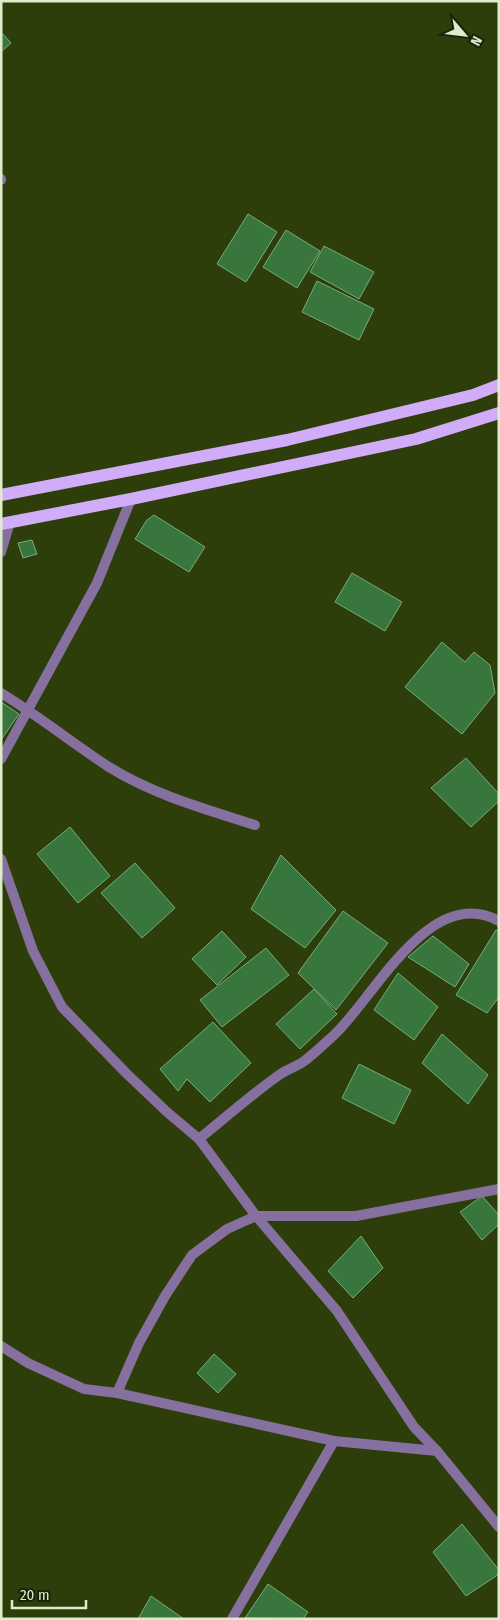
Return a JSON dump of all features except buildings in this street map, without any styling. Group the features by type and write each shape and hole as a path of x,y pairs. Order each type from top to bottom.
{"main road":[{"path":"1,495 287,440 473,395 499,385"},
{"path":"6,523 131,499 416,439 499,413"}],"street":[{"path":"1,759 97,583 131,499"},
{"path":"1,552 6,523"},
{"path":"1,693 29,710 110,767 170,798 255,825"},
{"path":"1,859 33,951 62,1007 126,1074 199,1139 256,1216 337,1311 414,1427 499,1527"},
{"path":"199,1139 281,1074 302,1063 336,1034 416,938 446,920 468,914 489,916 499,921"},
{"path":"117,1393 139,1343 165,1296 192,1255 227,1228 256,1216 356,1216 499,1189"},
{"path":"1,1346 28,1363 84,1388 117,1393 334,1442 436,1451"},
{"path":"232,1619 334,1442"}]}
